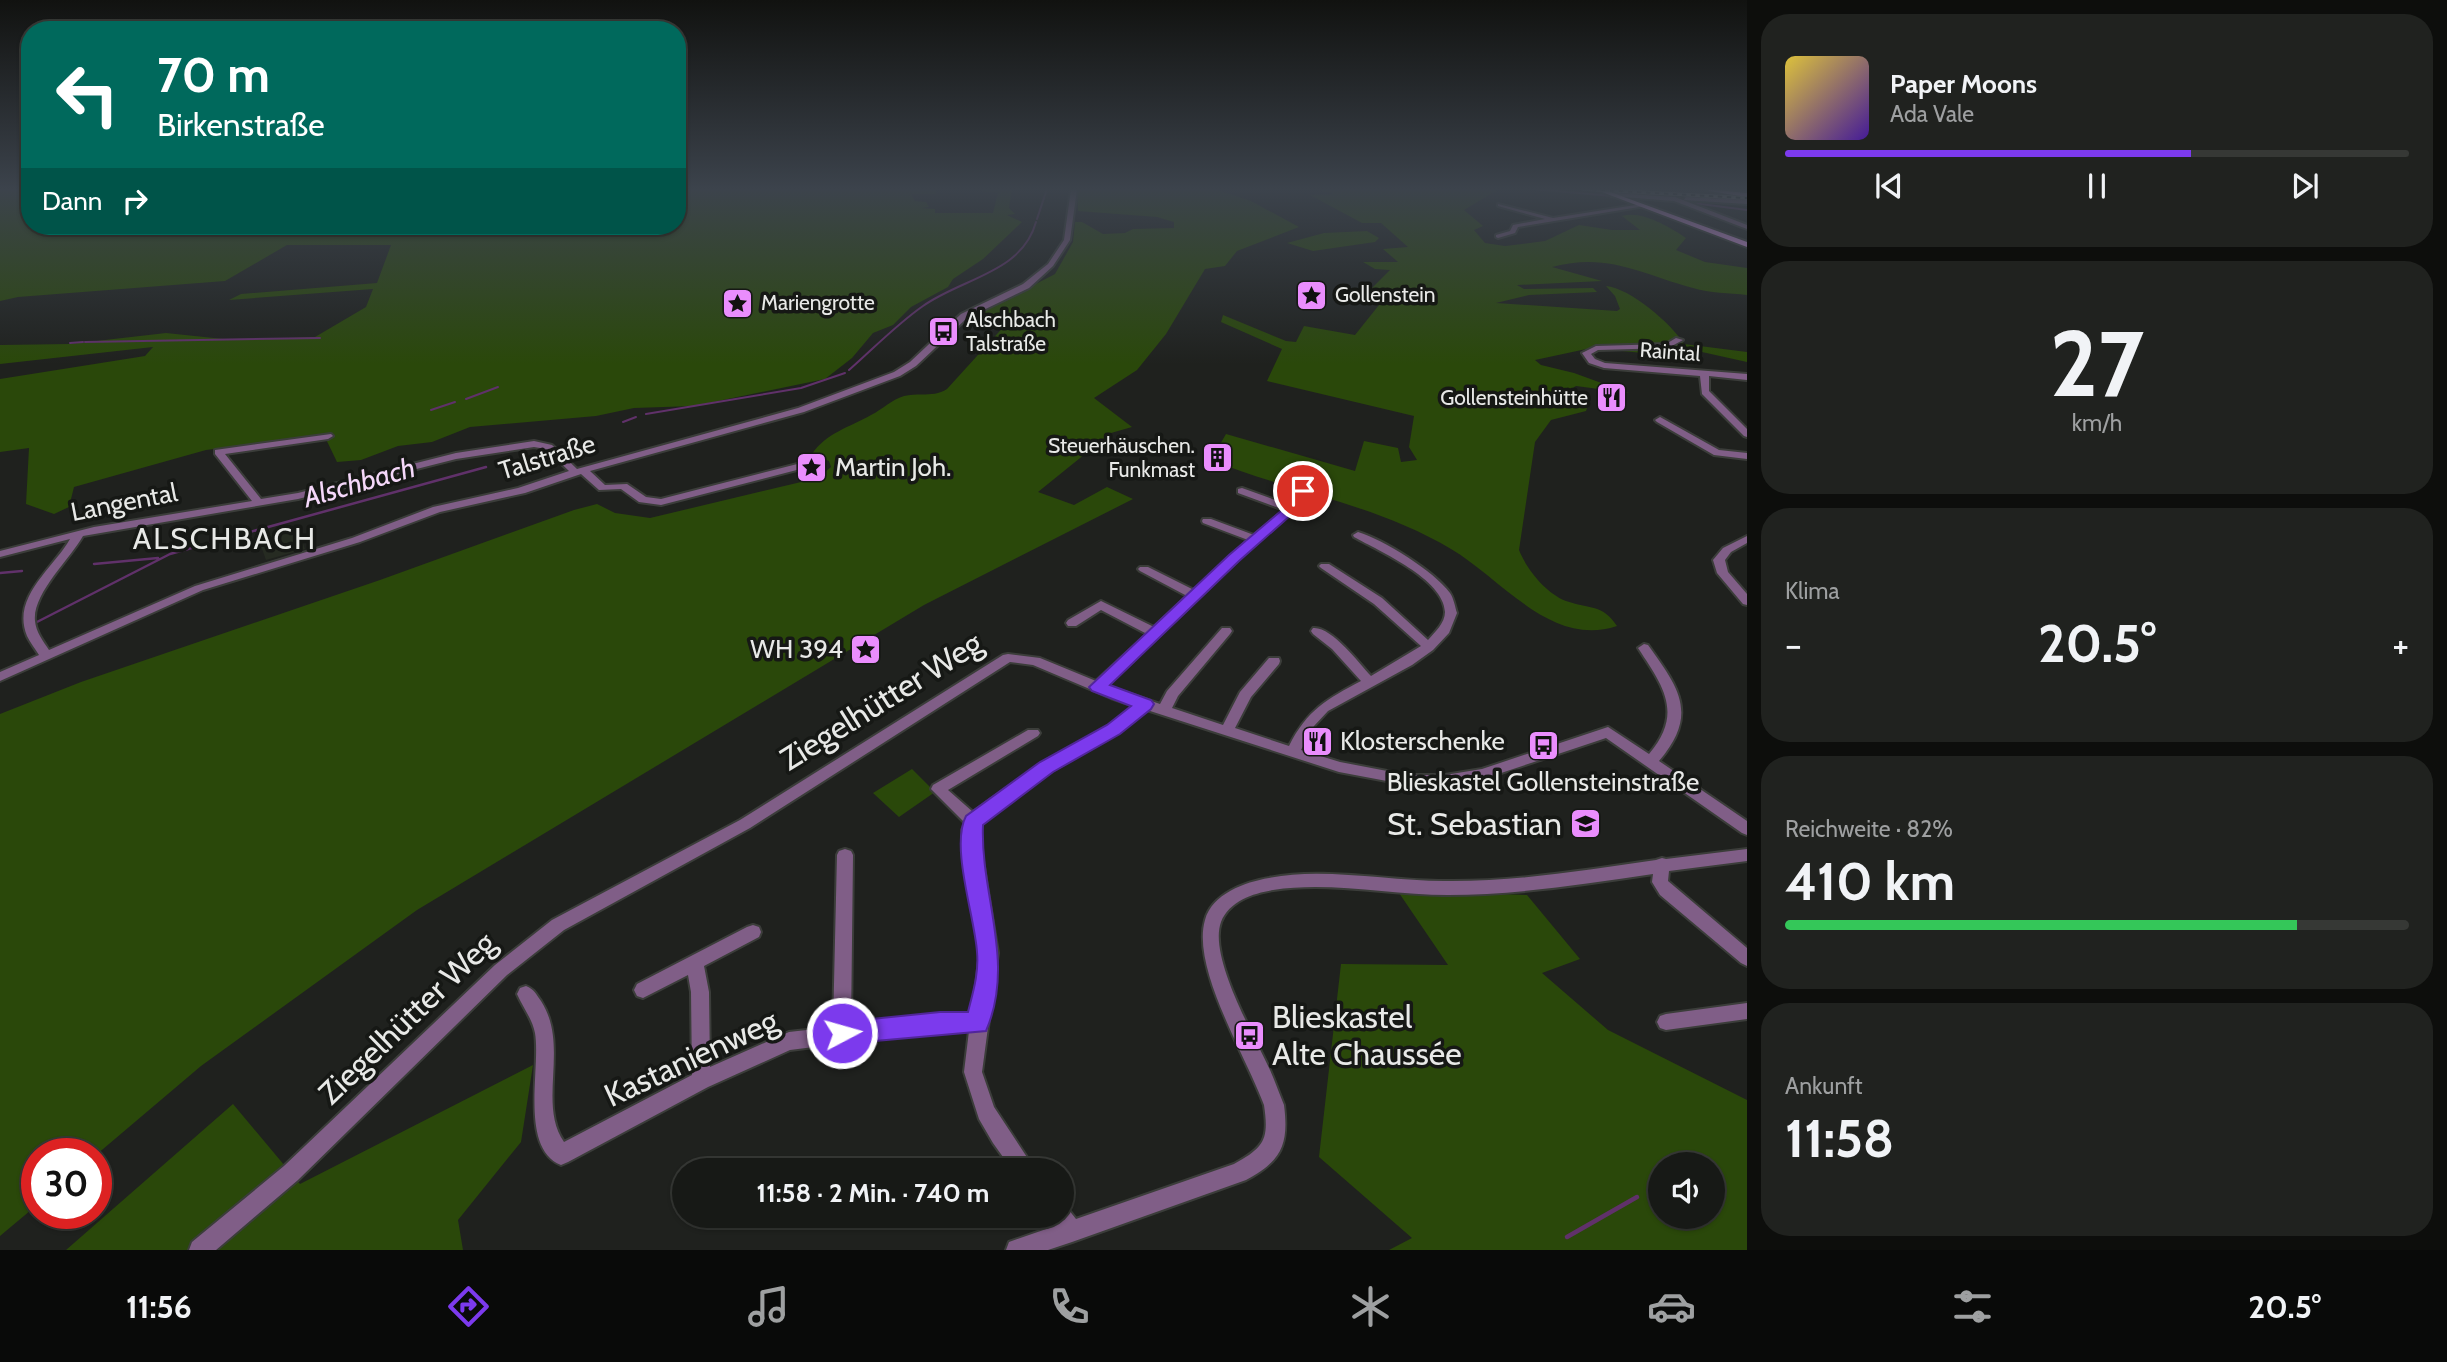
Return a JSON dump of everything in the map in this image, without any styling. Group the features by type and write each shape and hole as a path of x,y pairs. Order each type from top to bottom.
{"street":[{"name":"Talstraße","path":"0,677 199,588 347,543 438,509 520,491 579,471 801,410 897,374 913,364 964,316 1026,286 1051,265 1063,247"},
{"name":"Raintal","path":"1679,340 1668,346 1590,349 1586,353 1591,361 1604,365 1747,377"},
{"path":"1704,372 1705,392 1747,433"},
{"path":"1660,419 1717,453 1747,456"},
{"path":"258,503 218,452 328,436"},
{"name":"Langental","path":"0,554 79,534 314,492 456,456 539,443 549,447 579,471"},
{"path":"579,471 603,488 623,486 635,496 653,502 724,487 813,463"},
{"path":"724,487 774,468"},
{"path":"1242,491 1291,509"},
{"path":"1098,687 1255,539 1305,496 1303,491"},
{"path":"1207,520 1255,539"},
{"path":"46,656 32,641 26,629 26,612 37,588 79,534"},
{"path":"1293,752 1299,736 1324,708 1429,647 1451,620 1453,611 1447,597 1417,572 1358,535"},
{"path":"1747,539 1727,550 1719,560 1723,573 1747,601"},
{"path":"1325,566 1378,601 1429,647"},
{"path":"1143,570 1195,595"},
{"path":"1072,623 1101,605 1155,633"},
{"path":"1164,711 1172,694 1226,631"},
{"path":"1317,631 1336,646 1369,682"},
{"path":"1644,648 1669,685 1676,706 1674,728 1650,762 1747,829"},
{"name":"Ziegelhütter Weg","path":"200,1250 291,1173 501,970 558,925 745,824 1001,661 1026,658 1164,711 1381,777 1446,780 1483,774 1608,732 1650,762"},
{"path":"1227,731 1245,695 1274,662"},
{"path":"973,821 1047,767 1114,729 1145,704"},
{"path":"1017,1158 1000,1136 977,1090 973,1072 977,1023 988,975 989,953 972,848 973,821 938,789 1033,733"},
{"path":"842,1033 845,855"},
{"path":"1074,1222 1238,1173 1259,1163 1271,1147 1278,1127 1275,1109 1234,1019 1213,954 1211,933 1216,916 1224,903 1249,889 1311,881 1465,888 1747,855"},
{"path":"1662,864 1660,882 1666,890 1747,958"},
{"path":"643,990 753,932"},
{"path":"695,964 700,992 701,1080"},
{"path":"526,994 542,1017 548,1057 544,1112 546,1130 551,1145 561,1155"},
{"path":"1666,1022 1747,1011"},
{"name":"Kastanienweg","path":"561,1155 701,1080 767,1048 789,1041 940,1023 977,1023"},
{"path":"1017,1250 1058,1228"}],"shaded area":[{"path":"297,527 305,549 266,560 258,538"}],"green space":[{"path":"0,247 283,247 225,281 18,297 0,301"},
{"path":"390,247 995,247 953,279 948,287 911,307 893,325 873,333 852,358 825,379 694,406 634,408 596,416 470,427 432,442 398,446 361,460 337,462 324,435 206,450 74,487 69,507 54,514 26,504 29,448 0,452 0,379 145,356 153,347 0,364 0,345 70,344 166,333 233,340 315,337 366,307 373,289 229,300 241,294 377,283"},
{"path":"1070,247 1246,247 1237,251 1225,266 1205,269 1166,334 1137,370 1094,398 1132,427 1111,433 1038,492 1074,505 1107,487 1133,499 924,605 417,910 201,1066 112,1141 112,1138 21,1138 21,1218 0,1236 0,714 81,682 380,580 574,510 597,504 615,513 650,518 818,478 831,467 829,461 812,454 824,441 899,398 947,389 1007,323 976,315 1055,274"},
{"path":"1301,247 1338,247 1313,251"},
{"path":"1678,247 1676,250 1705,262 1747,268 1747,295 1699,290 1608,263 1572,263 1552,267 1602,281 1517,285 1524,289 1593,288 1597,292 1529,295 1496,303 1617,311 1620,309 1615,296 1606,286 1627,293 1650,308 1684,344 1747,352 1747,362 1684,348 1653,354 1591,348 1535,360 1541,365 1574,373 1629,393 1576,386 1571,389 1587,408 1586,411 1551,420 1535,442 1519,550 1532,573 1544,587 1566,601 1601,611 1617,626 1593,630 1570,627 1549,619 1528,607 1451,549 1422,534 1363,510 1211,460 1226,434 1355,471 1364,441 1398,448 1401,462 1417,460 1409,447 1414,416 1267,381 1282,349 1221,322 1223,315 1286,341 1296,342 1304,326 1355,335 1383,300 1365,295 1390,270 1375,269 1363,262 1398,262 1383,249"},
{"path":"912,769 935,792 899,817 873,793"},
{"path":"1397,890 1527,895 1580,959 1542,973 1608,1030 1747,1100 1747,1250 1389,1250 1412,1238 1319,1157 1341,964 1448,965"},
{"path":"533,1065 521,1142 458,1220 463,1250 66,1250 90,1229 112,1229 112,1210 233,1104 300,1184"}],"waterway":[{"name":"Alschbach","path":"849,370 923,306 938,296 989,273 1022,247"},
{"path":"85,342 320,338"},
{"path":"70,343 83,342"},
{"name":"Alschbach","path":"646,414 801,388 845,373"},
{"path":"466,399 498,387"},
{"path":"431,410 455,402"},
{"name":"Alschbach","path":"623,422 636,417"},
{"name":"Alschbach","path":"35,623 170,554 486,467"},
{"path":"94,564 158,558"},
{"path":"0,573 22,571"},
{"path":"1567,1237 1637,1197"}],"place":[{"name":"Gollenstein","path":"1312,295"},
{"name":"Mariengrotte","path":"738,303"},
{"name":"Alschbach Talstraße","path":"943,332"},
{"name":"Gollensteinhütte","path":"1611,398"},
{"name":"Steuerhäuschen. Funkmast","path":"1218,458"},
{"name":"Martin Joh.","path":"812,467"},
{"name":"WH 394","path":"866,649"},
{"name":"Klosterschenke","path":"1317,741"},
{"name":"Blieskastel Gollensteinstraße","path":"1543,746"},
{"name":"St. Sebastian","path":"1585,824"},
{"name":"Blieskastel Alte Chaussée","path":"1249,1035"}],"district":[{"name":"ALSCHBACH","path":"225,539"}],"route":[{"path":"842,1033 940,1023 977,1023 988,975 989,953 972,848 970,830 973,821 1047,767 1114,729 1145,704 1098,687 1234,558 1299,502 1305,496 1303,491"}]}
